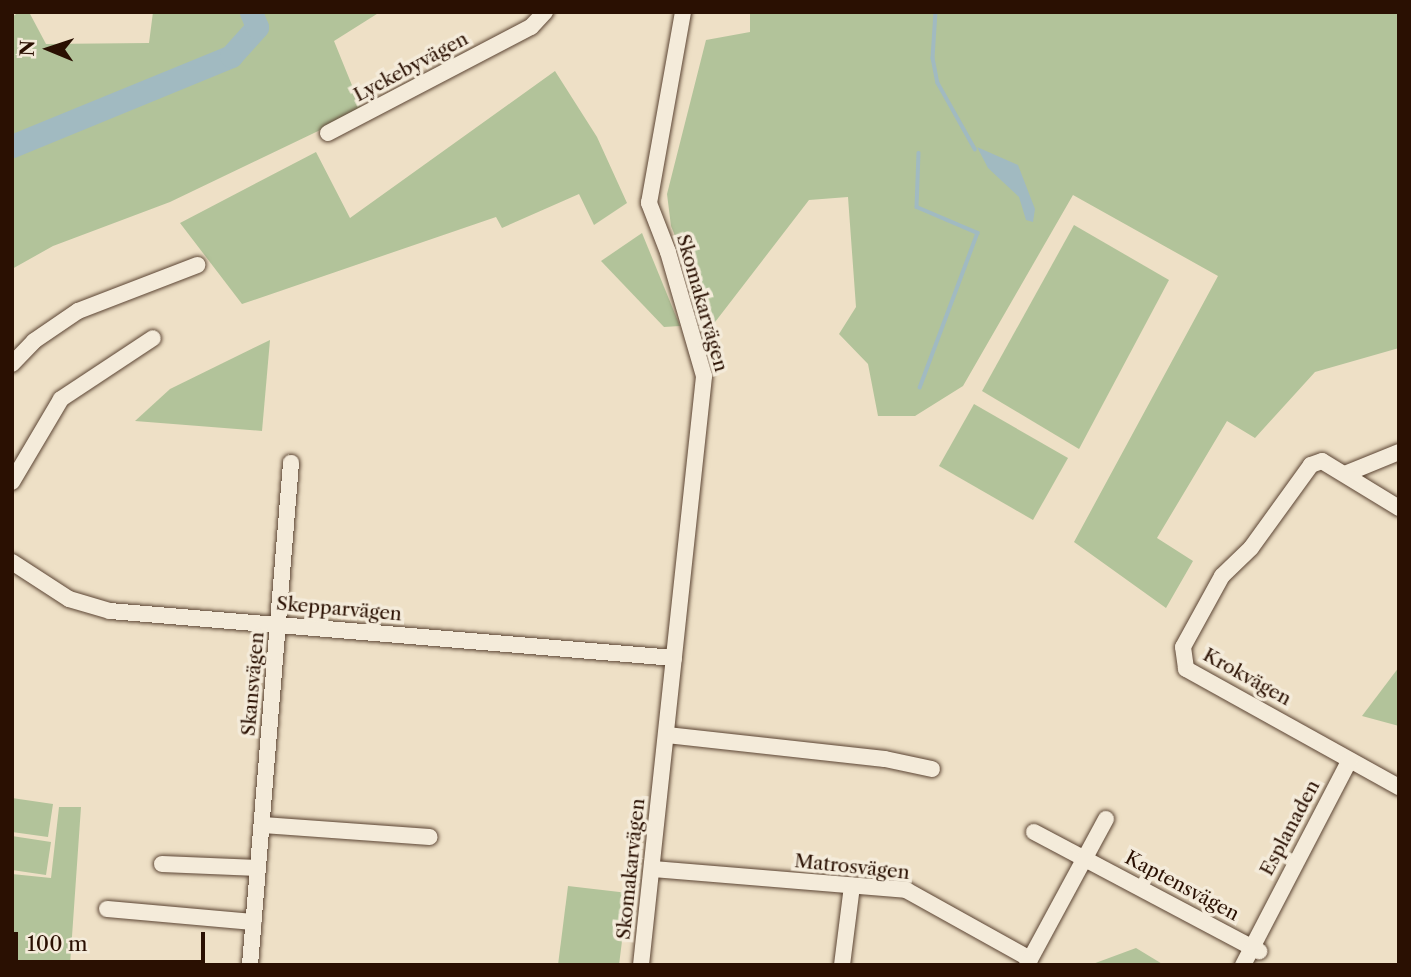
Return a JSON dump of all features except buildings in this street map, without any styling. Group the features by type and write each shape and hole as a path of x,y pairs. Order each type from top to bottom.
{"street":[{"name":"Lyckebyvägen","path":"328,133 531,27 545,12"},
{"name":"Skomakarvägen","path":"641,965 704,376 668,252 649,203 683,12"},
{"path":"12,365 34,341 78,311 197,265"},
{"path":"12,482 61,399 153,338"},
{"path":"1345,474 1399,452"},
{"name":"Krokvägen","path":"1349,761 1303,731 1186,668 1183,647 1222,576 1251,548 1311,465 1322,461 1399,508"},
{"name":"Skansvägen","path":"250,965 291,463"},
{"name":"Skepparvägen","path":"12,562 69,599 110,611 674,659"},
{"path":"667,735 877,758 932,769"},
{"path":"1349,761 1399,787"},
{"name":"Esplanaden","path":"1243,965 1255,949 1349,761"},
{"path":"1028,962 1106,819"},
{"path":"263,825 430,837"},
{"name":"Kaptensvägen","path":"1034,832 1255,949"},
{"path":"162,864 258,868"},
{"name":"Matrosvägen","path":"652,869 906,890 1028,962"},
{"path":"842,965 852,886"},
{"path":"107,909 254,922"}],"green space":[{"path":"19,12 29,12 46,44 149,43 153,12 380,12 334,41 362,110 170,202 53,246 12,269 12,17"},
{"path":"750,12 1399,12 1399,348 1315,372 1255,438 1227,421 1157,538 1193,561 1166,608 1074,542 1218,276 1073,195 963,386 915,416 878,416 868,364 839,334 856,307 848,197 809,200 712,326 671,226 667,194 706,40 750,32"},
{"path":"555,71 597,137 627,203 594,225 579,194 502,228 496,217 242,304 180,223 316,152 350,218"},
{"path":"1074,225 1169,280 1079,449 982,391"},
{"path":"642,233 680,326 664,327 601,261"},
{"path":"270,340 262,431 135,421 170,389"},
{"path":"974,404 1068,458 1033,520 939,466"},
{"path":"1399,667 1399,726 1362,716"},
{"path":"12,798 53,804 48,837 12,832"},
{"path":"59,807 81,807 70,965 12,965 12,874 51,878"},
{"path":"12,836 51,842 46,875 12,870"},
{"path":"568,886 628,893 619,965 558,965"},
{"path":"1136,948 1164,965 1090,965"}],"water":[{"path":"977,147 1018,165 1035,209 1033,222 1026,220 1019,197 988,168"}],"waterway":[{"path":"12,146 231,56 257,27 251,12"},
{"path":"936,12 933,58 938,83 975,149"},
{"path":"919,153 917,207 978,233 920,388"}]}
